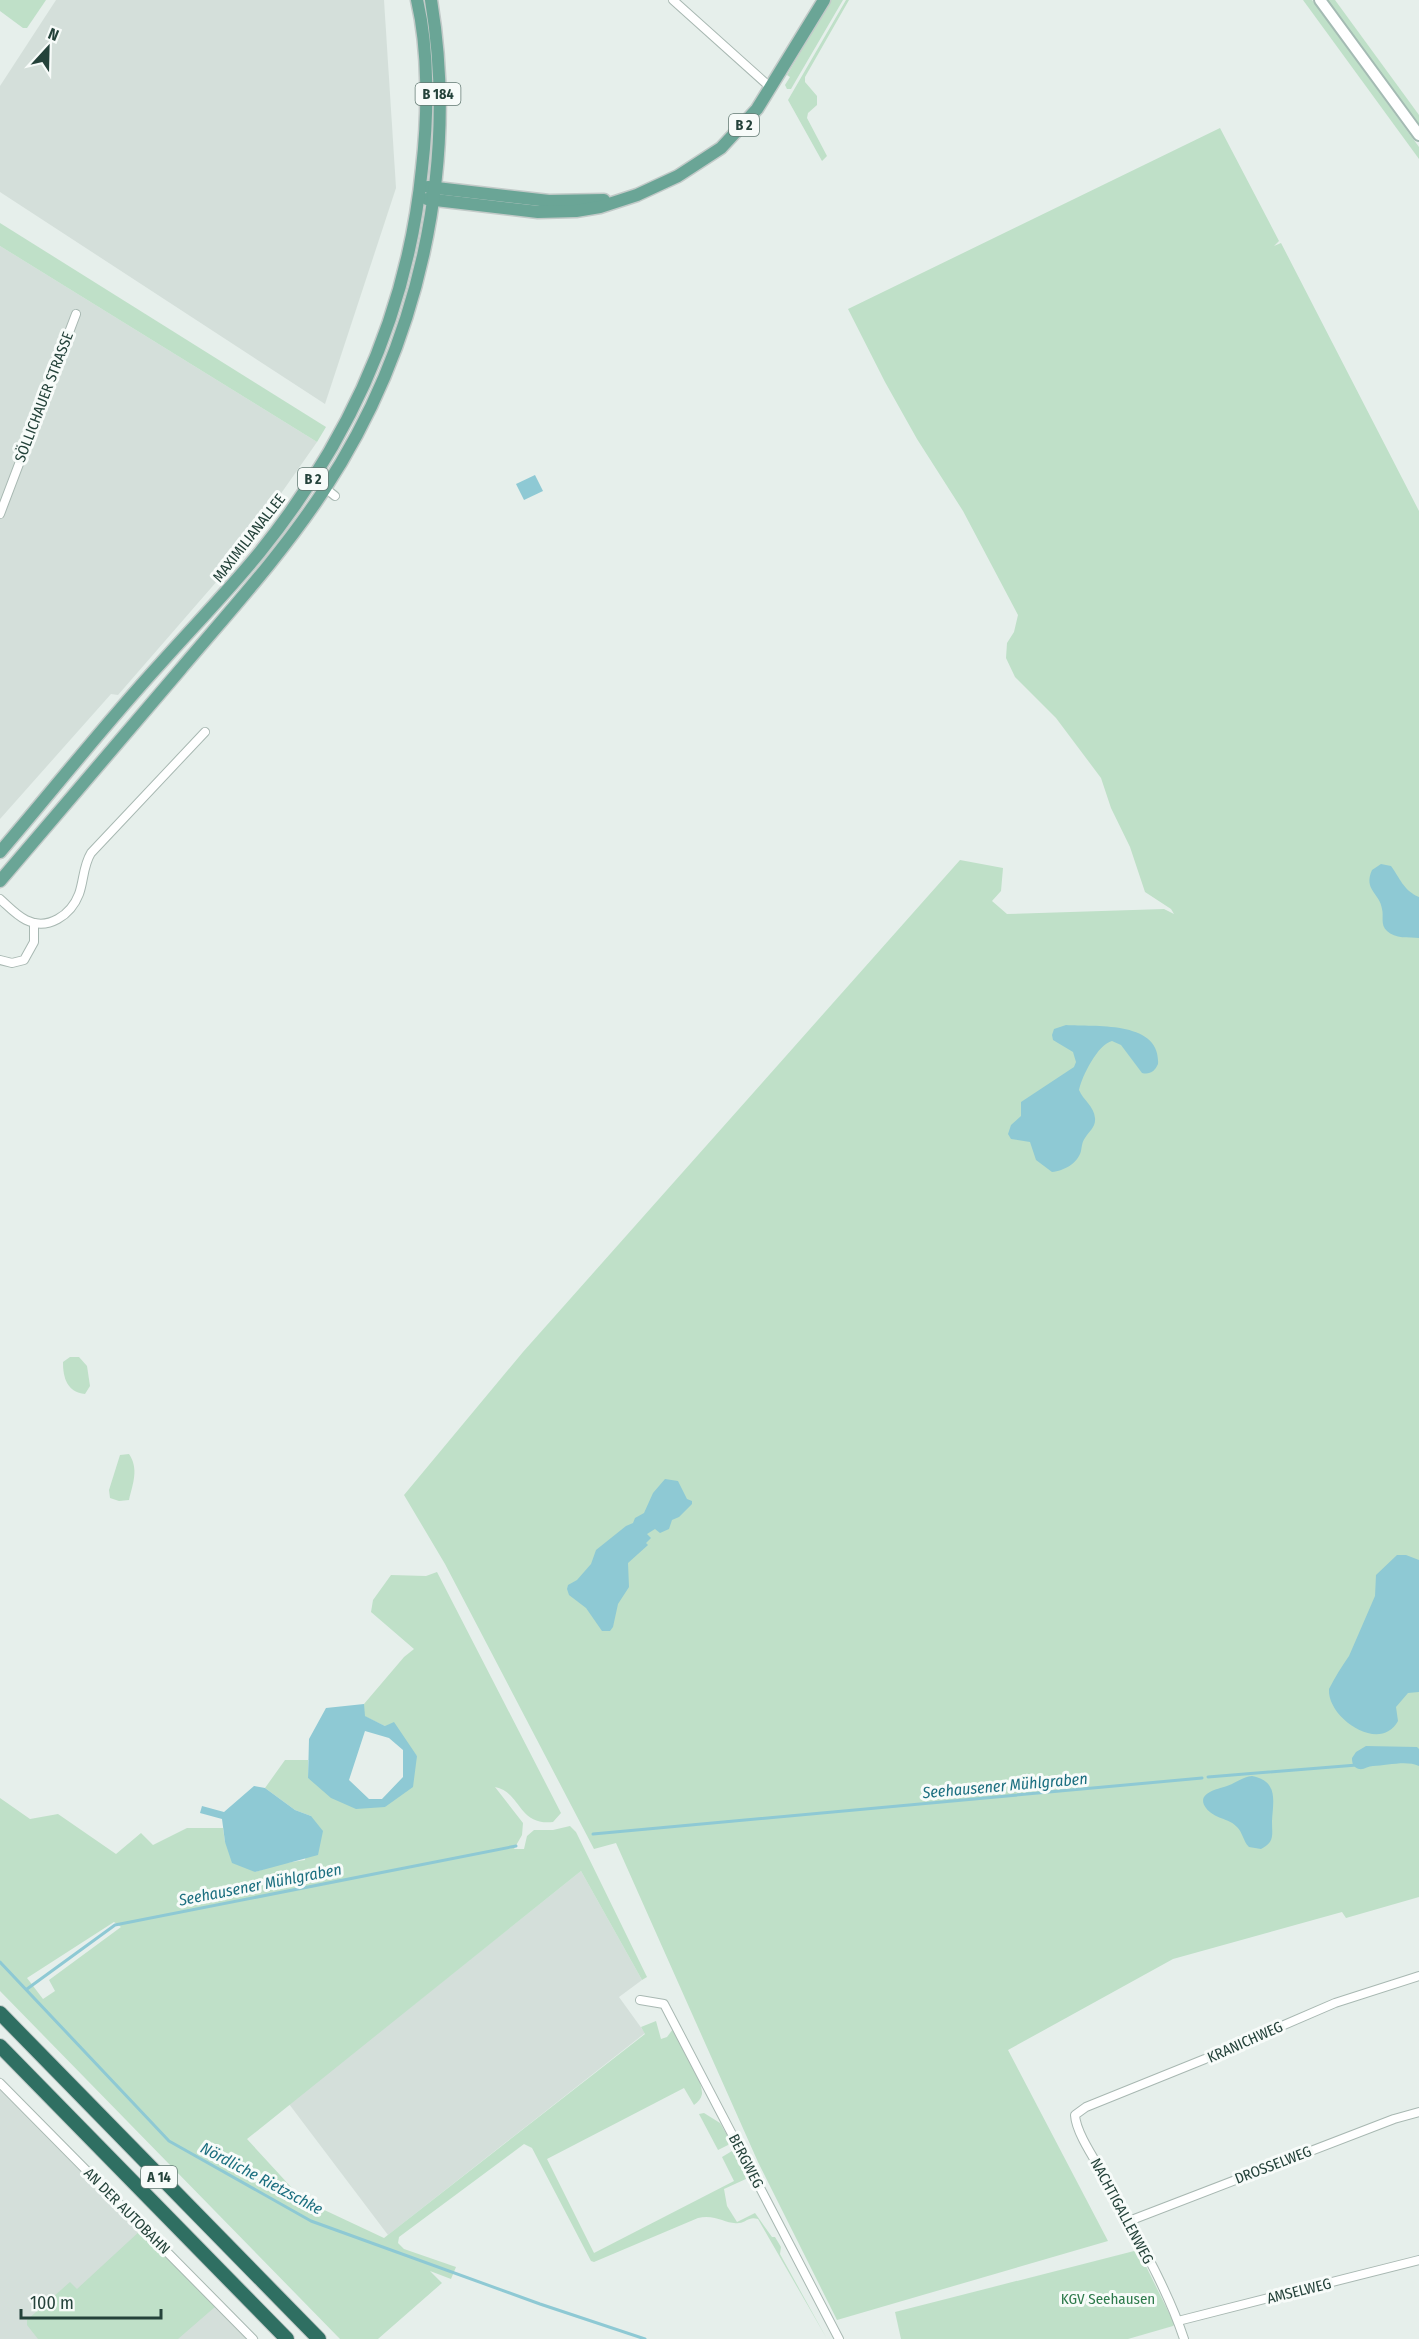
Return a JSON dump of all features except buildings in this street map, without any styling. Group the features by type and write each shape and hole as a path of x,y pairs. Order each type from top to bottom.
{"highway":[{"name":"A 14","path":"0,2013 319,2339"},
{"name":"A 14","path":"0,2046 287,2339"}],"main road":[{"name":"B 184","path":"417,0 422,27 425,88 425,134 420,192"},
{"name":"MAXIMILIANALLEE","path":"0,881 330,492 389,367 412,299 434,194 438,82 430,0"},
{"name":"B 2","path":"420,192 549,201 618,200 678,177 708,158 742,127 771,88 824,0"},
{"name":"MAXIMILIANALLEE","path":"0,852 160,663 247,567 313,479 350,417 384,339 405,272 420,192"}],"street":[{"path":"674,0 771,88"},
{"path":"1320,0 1419,135"},
{"name":"SÖLLICHAUER STRASSE","path":"0,514 76,314"},
{"path":"0,899 25,920 34,923 48,923 57,920 70,910 79,895 86,861 91,853 205,732"},
{"path":"0,960 12,963 24,960 34,942 34,923"},
{"name":"KRANICHWEG","path":"1075,2115 1086,2107 1205,2060 1335,2003 1419,1976"},
{"name":"BERGWEG","path":"640,2000 664,2004 839,2339"},
{"name":"AN DER AUTOBAHN","path":"0,2083 253,2339"},
{"name":"DROSSELWEG","path":"1129,2221 1394,2119 1419,2112"},
{"name":"NACHTIGALLENWEG","path":"1075,2115 1081,2133 1129,2221 1178,2321 1184,2339"},
{"name":"AMSELWEG","path":"1178,2321 1419,2260"}],"shaded area":[{"path":"56,0 384,0 396,188 325,404 0,192 0,86"},
{"path":"0,246 317,442 231,565 118,695 111,694 0,819"},
{"path":"581,1871 642,1980 619,1997 645,2033 388,2235 289,2104"},
{"path":"0,2077 259,2339 0,2339"}],"green space":[{"path":"0,0 46,0 27,28 23,28 0,11"},
{"path":"831,0 843,0 791,89 787,89 785,85 790,77 787,75"},
{"path":"846,0 849,0 805,77 805,82 817,96 817,105 808,113 807,118 827,156 822,161 788,100"},
{"path":"1303,0 1312,0 1419,147 1419,159"},
{"path":"1325,0 1335,0 1419,115 1419,129"},
{"path":"1220,128 1279,241 1274,246 1281,243 1419,511 1419,1897 1346,1918 1342,1912 1173,1959 1008,2050 1108,2241 837,2320 758,2162 616,1843 594,1849 445,1564 404,1495 523,1352 960,860 1003,868 1001,891 992,901 1007,914 1164,909 1174,914 1171,909 1145,892 1130,847 1111,808 1101,778 1056,718 1015,677 1006,658 1007,643 1014,632 1018,615 963,511 917,439 885,382 848,309"},
{"path":"0,223 326,427 317,442 0,246"},
{"path":"70,1357 79,1357 87,1366 90,1386 85,1394 70,1387 65,1379 63,1362"},
{"path":"129,1454 134,1465 133,1482 129,1500 119,1501 110,1498 109,1490 120,1455"},
{"path":"437,1572 561,1813 553,1822 533,1819 510,1795 495,1787 523,1823 522,1835 514,1849 524,1849 527,1836 534,1830 553,1830 570,1826 576,1832 647,1977 642,1980 581,1871 247,2139 303,2200 384,2238 645,2034 641,2027 656,2021 661,2039 667,2037 673,2029 686,2052 699,2079 702,2094 699,2100 694,2105 684,2088 547,2159 594,2253 734,2181 722,2157 732,2151 736,2152 748,2178 724,2189 727,2206 737,2222 755,2213 772,2237 775,2237 781,2247 780,2254 827,2339 758,2219 752,2218 734,2223 711,2217 698,2218 594,2262 591,2261 532,2148 524,2144 399,2237 398,2243 404,2249 456,2267 451,2279 430,2271 442,2283 378,2339 340,2339 0,1991 0,1798 30,1819 58,1814 116,1854 141,1833 153,1845 187,1828 223,1828 225,1842 255,1872 279,1864 305,1860 311,1816 295,1810 265,1788 285,1760 308,1760 308,1778 385,1807 417,1756 385,1726 364,1716 364,1704 404,1657 414,1649 371,1612 373,1600 391,1575 426,1576","holes":["114,1922 121,1927 49,1980 55,1991 43,1999 27,1978"]},
{"path":"704,2113 720,2123 730,2140 728,2145 718,2150 699,2114"},
{"path":"141,2230 216,2306 178,2339 38,2339 27,2325 27,2320 70,2282 77,2289"},
{"name":"KGV Seehausen","path":"1138,2250 1173,2321 1173,2326 1128,2339 901,2339 895,2312"}],"water":[{"path":"535,475 543,491 524,500 516,484"},
{"path":"1381,864 1391,866 1405,887 1419,897 1419,938 1390,934 1385,929 1381,904 1369,882 1372,870"},
{"path":"1066,1025 1108,1027 1138,1033 1149,1040 1156,1050 1158,1064 1152,1072 1142,1073 1121,1045 1112,1041 1101,1048 1087,1069 1079,1090 1093,1110 1094,1124 1083,1141 1081,1151 1074,1163 1052,1172 1036,1160 1030,1142 1011,1139 1008,1134 1011,1125 1021,1116 1021,1102 1074,1067 1076,1062 1073,1052 1053,1040 1052,1035 1054,1029"},
{"path":"665,1479 678,1481 692,1504 679,1517 672,1520 669,1529 660,1533 655,1529 647,1534 651,1538 646,1543 648,1545 628,1563 629,1587 618,1604 613,1627 610,1631 602,1631 586,1608 569,1595 568,1585 577,1580 591,1564 596,1550 644,1513 653,1493"},
{"path":"1397,1555 1406,1555 1419,1560 1419,1692 1408,1693 1396,1707 1398,1721 1390,1730 1379,1734 1368,1733 1345,1721 1336,1711 1329,1689 1349,1656 1375,1596 1376,1575"},
{"path":"364,1704 365,1716 385,1726 394,1722 417,1756 413,1787 385,1807 356,1809 331,1798 308,1778 309,1739 326,1708","holes":["365,1731 389,1738 403,1750 403,1777 382,1799 369,1799 349,1780"]},
{"path":"1366,1746 1417,1747 1419,1766 1402,1763 1359,1769 1353,1765 1352,1758 1356,1752"},
{"path":"1252,1776 1267,1782 1273,1800 1272,1838 1269,1844 1261,1849 1249,1847 1237,1827 1209,1812 1203,1803 1205,1795 1209,1792"},
{"path":"254,1786 265,1788 295,1810 311,1816 323,1831 318,1855 255,1872 232,1863 225,1842 222,1819 200,1813 202,1806 224,1812"}],"waterway":[{"name":"Seehausener Mühlgraben","path":"1208,1777 1357,1765"},
{"name":"Seehausener Mühlgraben","path":"593,1834 1202,1778"},
{"name":"Seehausener Mühlgraben","path":"27,1989 115,1925 516,1846"},
{"name":"Nördliche Rietzschke","path":"0,1962 169,2141 311,2221 540,2304 645,2339"}]}
